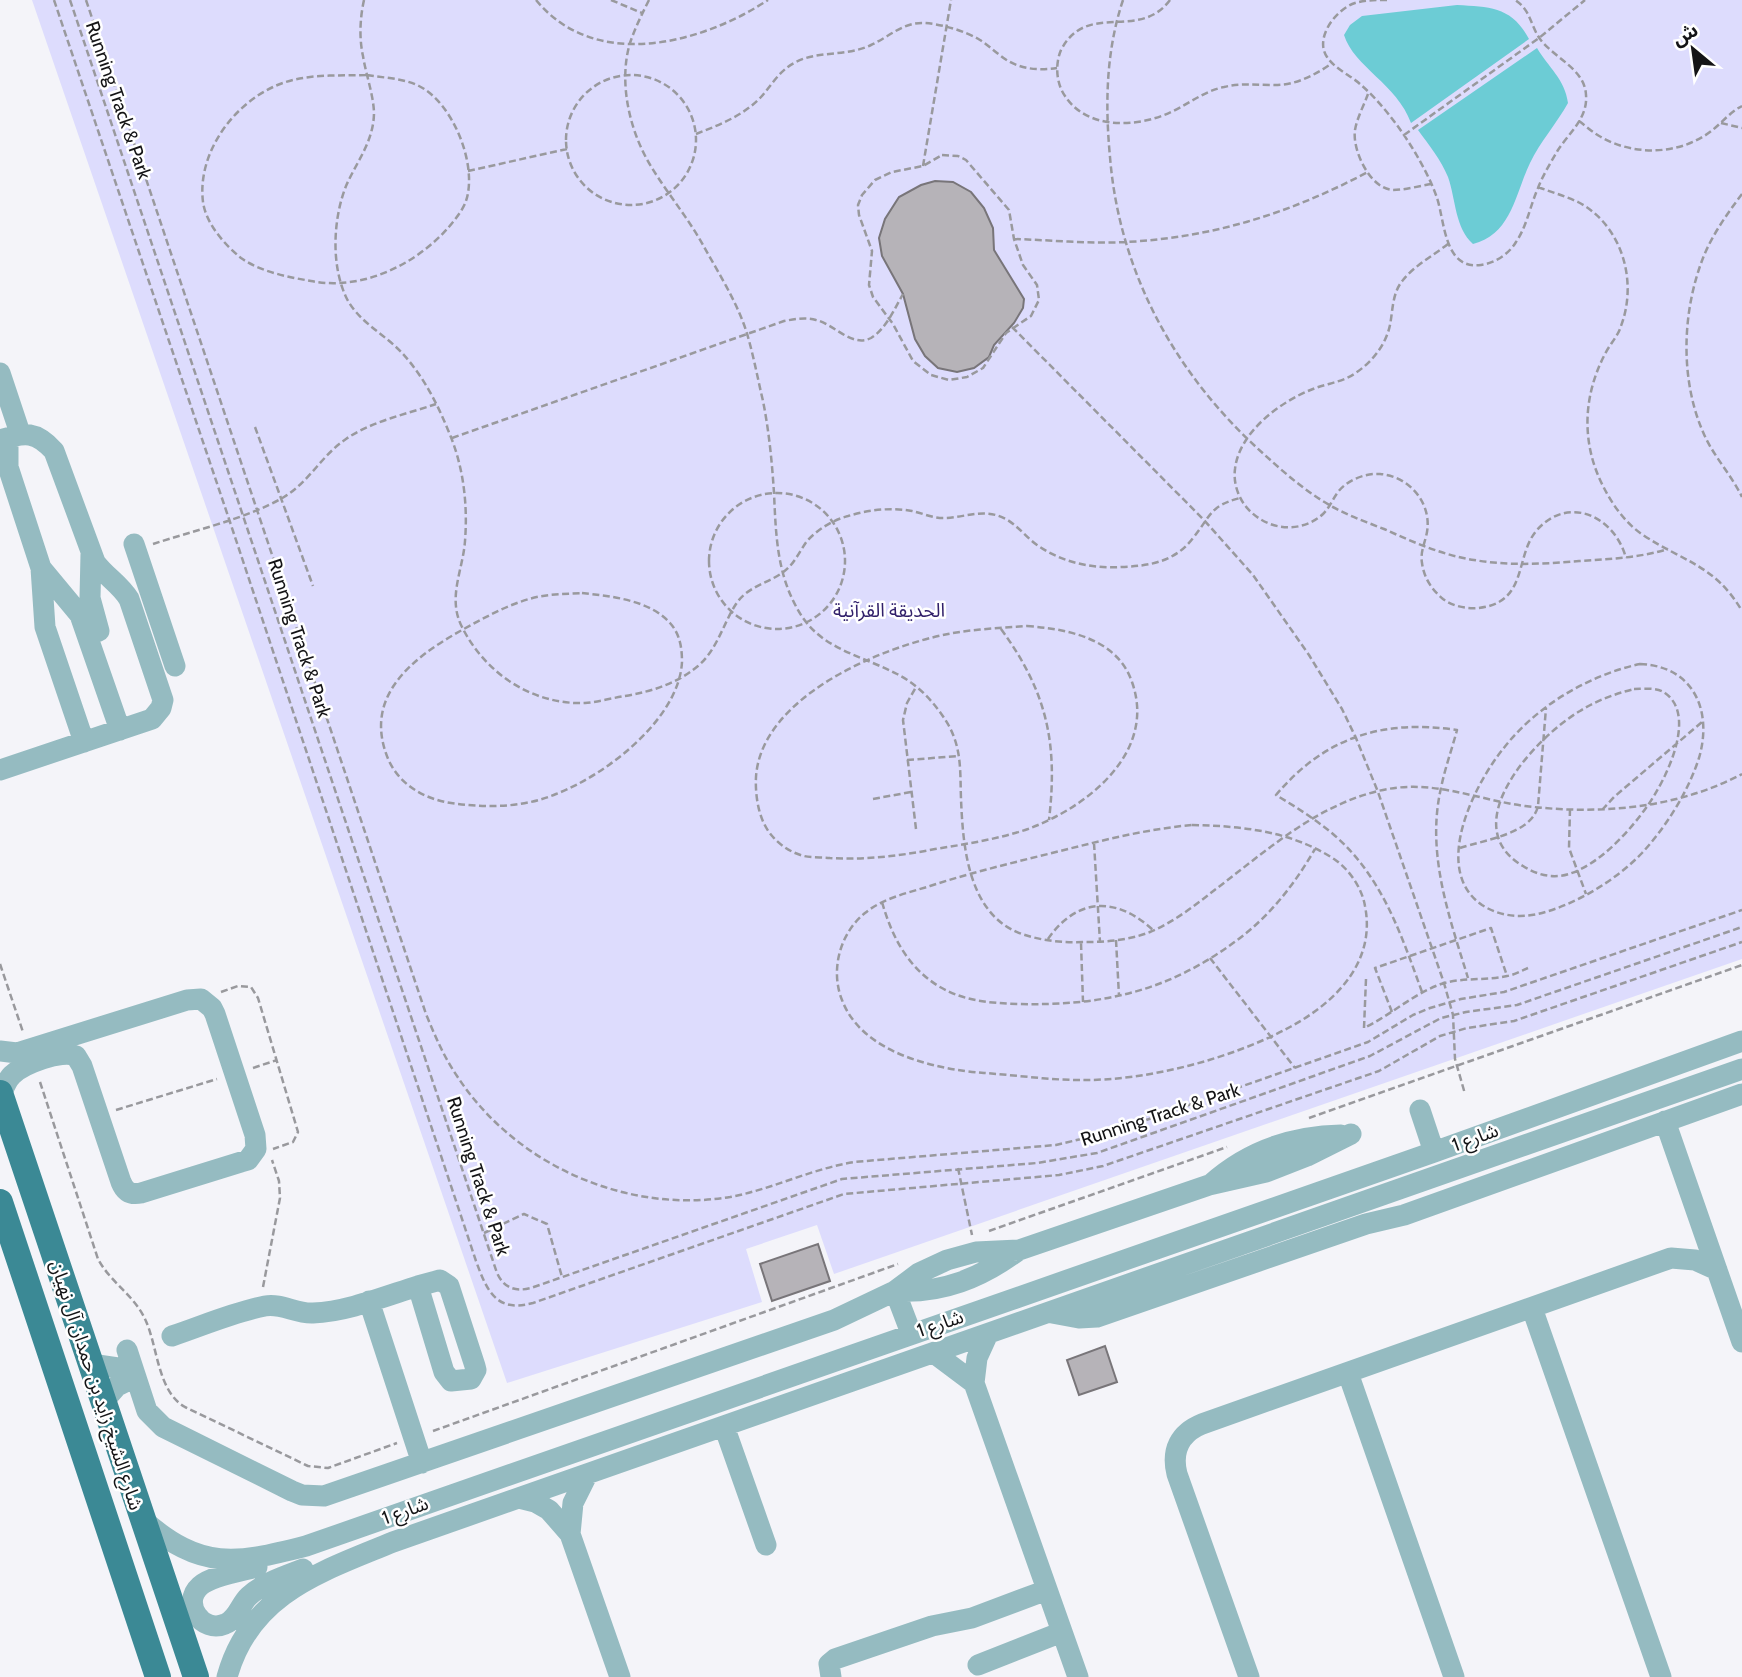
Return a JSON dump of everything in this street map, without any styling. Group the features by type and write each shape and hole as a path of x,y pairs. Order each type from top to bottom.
{"main road":[{"name":"شارع الشيخ زايد بن حمدان آل نهيان","path":"0,1094 196,1677"},
{"path":"0,1122 16,1143"},
{"name":"شارع الشيخ زايد بن حمدان آل نهيان","path":"0,1202 158,1677"}],"street":[{"path":"0,373 9,437 7,460 11,482 41,568 45,627 84,742"},
{"path":"0,770 152,719 161,708 163,700 129,599 121,587 101,570 91,554 54,451 33,435 9,437"},
{"path":"135,547 175,666"},
{"path":"91,554 89,579 93,611 126,728"},
{"path":"41,568 80,615 126,728"},
{"path":"129,599 150,592"},
{"path":"0,1051 31,1056 66,1053 76,1056 121,1182 131,1193 141,1193 241,1162 253,1155 257,1142 212,1008 201,999 194,998 31,1056 5,1084 0,1094"},
{"name":"شارع 1","path":"141,1518 176,1544 218,1559 240,1561 306,1546 1434,1152 1742,1041"},
{"name":"شارع 1","path":"227,1677 254,1621 277,1598 311,1578 393,1542 987,1336 1742,1069"},
{"path":"1050,1312 1079,1318 1097,1317 1366,1224 1404,1214 1742,1094"},
{"path":"1420,1110 1434,1152"},
{"path":"1665,1121 1742,1342"},
{"path":"895,1291 925,1291 954,1285 982,1275 1019,1250 1209,1185 1266,1172 1350,1135 1301,1139 1267,1148 1240,1161 1209,1185"},
{"path":"1369,1200 1396,1208 1424,1206"},
{"path":"1249,1677 1177,1474 1175,1453 1178,1443 1193,1428 1671,1258 1688,1242 1699,1222"},
{"path":"131,1365 147,1411 163,1427 302,1495 324,1496 834,1320 895,1291 974,1244 1019,1250"},
{"path":"1671,1258 1695,1260 1717,1270"},
{"path":"172,1336 260,1307 278,1306 310,1313 369,1301 418,1286"},
{"path":"895,1291 911,1333"},
{"path":"369,1301 422,1463"},
{"path":"1532,1308 1661,1677"},
{"path":"987,1336 977,1358 974,1383 1078,1677"},
{"path":"934,1353 974,1383"},
{"path":"91,1364 111,1368 131,1365"},
{"path":"103,1402 131,1365"},
{"path":"1348,1373 1454,1677"},
{"path":"566,1413 578,1449"},
{"path":"724,1426 766,1545"},
{"path":"570,1534 573,1503 587,1475"},
{"path":"520,1498 549,1510 570,1534 620,1677"},
{"path":"306,1546 282,1559 200,1585 192,1606 197,1616 205,1624 227,1624 252,1593 270,1583 326,1560 393,1542"},
{"path":"831,1677 829,1664 835,1659 932,1626 972,1618 1047,1590"},
{"path":"978,1665 1062,1632"}],"path":[{"path":"54,0 476,1261 486,1287 492,1296 501,1302 522,1306 831,1198 872,1190 1059,1175 1103,1166 1379,1070 1404,1058 1427,1041 1454,1032 1514,1021 1742,942"},
{"name":"Running Track & Park","path":"70,0 497,1273 507,1286 523,1290 828,1182 855,1177 1057,1160 1117,1147 1370,1056 1395,1045 1429,1023 1453,1015 1517,1005 1742,927"},
{"path":"86,0 426,1014 457,1077 494,1121 530,1151 560,1169 625,1193 694,1200 729,1197 763,1189 822,1169 854,1162 1076,1142 1115,1131 1378,1038 1413,1015 1449,1002 1504,992 1742,910"},
{"path":"364,0 360,29 362,52 374,112 372,131 366,149 347,184 337,225 336,246 341,283 353,309 402,353 423,379 437,404 452,438 462,472 466,508 465,544 454,597 456,614 479,656 501,677 527,692 555,701 585,703 653,690 681,680 703,662 732,611 747,592 790,567 806,543 818,531 845,516 886,509 907,510 938,518 983,512 1006,520 1039,547 1055,555 1094,566 1116,568 1156,564 1171,558 1196,536 1203,520 1220,506 1240,498"},
{"path":"536,0 562,24 583,36 606,43 629,45 692,36 721,26 768,0"},
{"path":"611,0 642,13"},
{"path":"649,0 629,45 625,78 629,108 637,138 651,167 700,241 747,333 771,452 777,545 782,573 793,601 818,635 866,662 898,674 938,708 952,731 960,756 964,844 971,872 980,898 997,920 1021,934 1065,944 1116,940 1154,931 1201,901 1285,835 1313,818 1378,792 1417,786 1474,794 1523,806 1602,810 1648,805 1681,797 1742,774"},
{"path":"923,166 951,0"},
{"path":"1123,0 1116,20 1109,65 1107,122 1112,181 1124,242 1140,286 1161,329 1200,387 1248,440 1280,470 1331,506 1422,546 1472,560 1524,565 1626,558 1668,549"},
{"path":"1170,0 1150,17 1133,21 1102,19 1085,24 1070,35 1061,51 1057,68 1060,89 1072,107 1090,118 1107,122 1150,120 1228,86 1295,82 1332,63"},
{"path":"1387,0 1355,3 1342,10 1331,21 1324,35 1325,56 1368,92 1405,135 1437,197 1452,253 1471,265 1482,265 1502,257 1517,242 1538,187 1585,109 1586,93 1581,78 1539,38 1527,9 1517,1"},
{"path":"1405,135 1539,38 1585,0"},
{"path":"696,134 745,111 760,98 781,72 793,64 806,58 856,51 905,26 926,23 945,28 970,35 1014,64 1042,70 1057,68"},
{"path":"367,75 398,79 418,86 436,99 450,116 459,136 468,170 466,202 437,240 418,256 398,267 370,278 341,283 313,282 263,270 243,259 225,244 212,225 203,203 205,174 214,146 228,121 249,101 274,86 302,78 367,75"},
{"path":"625,78 646,78 665,85 681,97 692,115 696,134 696,151 691,167 681,181 669,192 652,201 633,205 614,203 597,195 582,183 572,167 567,149 566,131 570,114 579,99 608,80 625,78"},
{"path":"1368,92 1355,129 1355,144 1368,173 1378,185 1392,190 1431,184"},
{"path":"1580,121 1601,137 1626,148 1653,151 1679,147 1704,136 1742,106"},
{"path":"1721,123 1742,128"},
{"path":"468,170 567,149"},
{"path":"942,155 958,156 966,160 1009,210 1014,239 1023,265 1037,285 1039,300 1035,312 1000,340 983,368 967,377 949,380 930,375 918,366 870,291 872,251 859,215 859,205 868,187 883,175 923,166 942,155"},
{"path":"1014,239 1124,242 1179,237 1234,227 1286,211 1368,173"},
{"path":"1538,187 1579,203 1602,221 1619,244 1628,272 1629,300 1621,328 1605,353 1594,378 1587,405 1587,433 1592,460 1602,485 1619,512 1641,534 1694,561 1717,579 1742,611"},
{"path":"1742,194 1721,222 1703,258 1692,296 1687,369 1692,402 1703,433 1742,497"},
{"path":"1448,244 1403,279 1395,293 1390,328 1382,346 1370,361 1355,374 1294,397 1275,410 1248,440 1236,461 1234,473 1240,498 1246,508 1268,524 1296,527 1309,523 1331,506 1338,492 1355,479 1376,474 1391,475 1404,481 1423,503 1427,525 1421,562 1425,578 1434,592 1447,602 1463,607 1479,608 1495,603 1508,594 1518,581 1531,538 1539,527 1551,519 1572,513 1592,516 1605,522 1615,532 1626,558"},
{"path":"452,438 784,321 815,319 830,324 851,339 861,341 870,338 889,318 903,294"},
{"path":"1013,327 1203,520 1252,575 1293,632 1342,709 1378,792 1444,984 1453,1015 1457,1065 1465,1094"},
{"path":"135,547 229,519 281,499 310,477 346,439 374,425 437,404"},
{"path":"255,427 313,586"},
{"path":"774,493 787,493 813,502 832,522 844,549 846,564 838,592 830,605 819,615 794,627 768,629 755,625 732,611 723,601 711,578 709,551 718,526 736,506 747,499 774,493"},
{"path":"582,593 607,596 645,607 669,622 678,634 682,649 681,680 664,710 645,733 623,753 578,785 554,795 504,806 478,806 429,798 409,786 393,769 383,748 380,724 385,701 396,680 426,651 507,606 531,599 555,594 582,593"},
{"path":"1000,628 1031,677 1049,732 1053,760 1049,820"},
{"path":"1000,628 1054,628 1080,634 1100,643 1117,657 1130,674 1137,695 1138,717 1134,739 1109,778 1091,794 1049,820 1008,835 964,844 878,858 815,857 786,849 771,835 761,817 756,792 757,766 766,742 799,702 820,686 866,662 919,642 946,635 1000,628"},
{"path":"1640,664 1656,664 1685,679 1698,699 1703,722 1699,757 1681,797 1663,827 1641,853 1615,876 1562,906 1536,914 1509,916 1491,911 1475,900 1464,885 1458,867 1458,849 1474,794 1488,769 1504,747 1546,708 1583,684 1604,675 1640,664"},
{"path":"916,687 907,702 903,720 916,829"},
{"path":"1650,688 1665,693 1674,704 1679,716 1677,743 1670,765 1648,805 1612,845 1577,871 1562,876 1545,876 1530,871 1511,856 1499,835 1499,800 1517,770 1544,740 1578,711 1634,689 1650,688"},
{"path":"1458,849 1527,825 1533,820 1538,806 1546,708"},
{"path":"1602,810 1703,722"},
{"path":"1422,992 1388,904 1373,879 1349,850 1313,818 1276,794 1311,760 1332,747 1380,729 1405,726 1457,730 1437,811 1438,858 1445,900 1468,978"},
{"path":"907,760 960,756"},
{"path":"873,799 911,792"},
{"path":"1570,808 1568,841 1586,894"},
{"path":"1192,825 1255,829 1285,835 1336,861 1353,878 1364,899 1368,923 1366,947 1356,969 1326,1002 1290,1027 1225,1054 1178,1068 1117,1078 1081,1080 956,1070 931,1065 885,1046 864,1032 851,1018 842,1001 837,982 837,963 842,944 851,927 864,913 882,902 971,872 1161,828 1192,825"},
{"path":"1094,843 1100,942"},
{"path":"882,902 889,928 902,951 919,971 940,987 964,998 990,1003 1083,1003 1119,996 1174,978 1236,942 1260,922 1300,876 1315,849"},
{"path":"1048,939 1057,926 1069,916 1098,905 1129,912 1154,931"},
{"path":"1392,1012 1376,968 1491,928 1507,976"},
{"path":"1116,940 1119,996"},
{"path":"1081,943 1083,1003"},
{"path":"1210,958 1295,1068"},
{"path":"0,964 97,1259 145,1319 165,1382 174,1398 185,1406 318,1468 338,1465 907,1261"},
{"path":"1300,1121 1742,965"},
{"path":"1366,979 1364,1028 1422,992 1468,978 1507,976 1528,968"},
{"path":"201,999 238,986 251,987 258,998 298,1132 293,1142 269,1150 281,1189 260,1307"},
{"path":"99,1115 277,1060"},
{"path":"958,1168 974,1244 1234,1144"},
{"path":"484,1233 524,1214 547,1224 562,1277"}],"green space":[{"name":"الحديقة القرآنية","path":"32,0 1742,0 1742,959 834,1274 817,1225 746,1249 762,1302 507,1383"}],"water":[{"path":"1457,5 1490,8 1508,15 1529,39 1411,123 1396,97 1357,57 1344,35 1350,25 1362,16"},
{"path":"1537,48 1560,80 1568,103 1534,155 1504,222 1486,239 1473,244 1459,222 1448,177 1418,130"}],"building":[{"path":"935,181 953,182 971,192 984,208 993,228 994,250 1024,299 1023,308 1014,323 994,345 989,357 974,368 957,372 938,368 925,356 915,339 903,294 882,256 879,238 885,219 899,197"},
{"path":"818,1244 830,1281 772,1301 760,1264"},
{"path":"1105,1346 1117,1382 1079,1395 1067,1360"}]}
